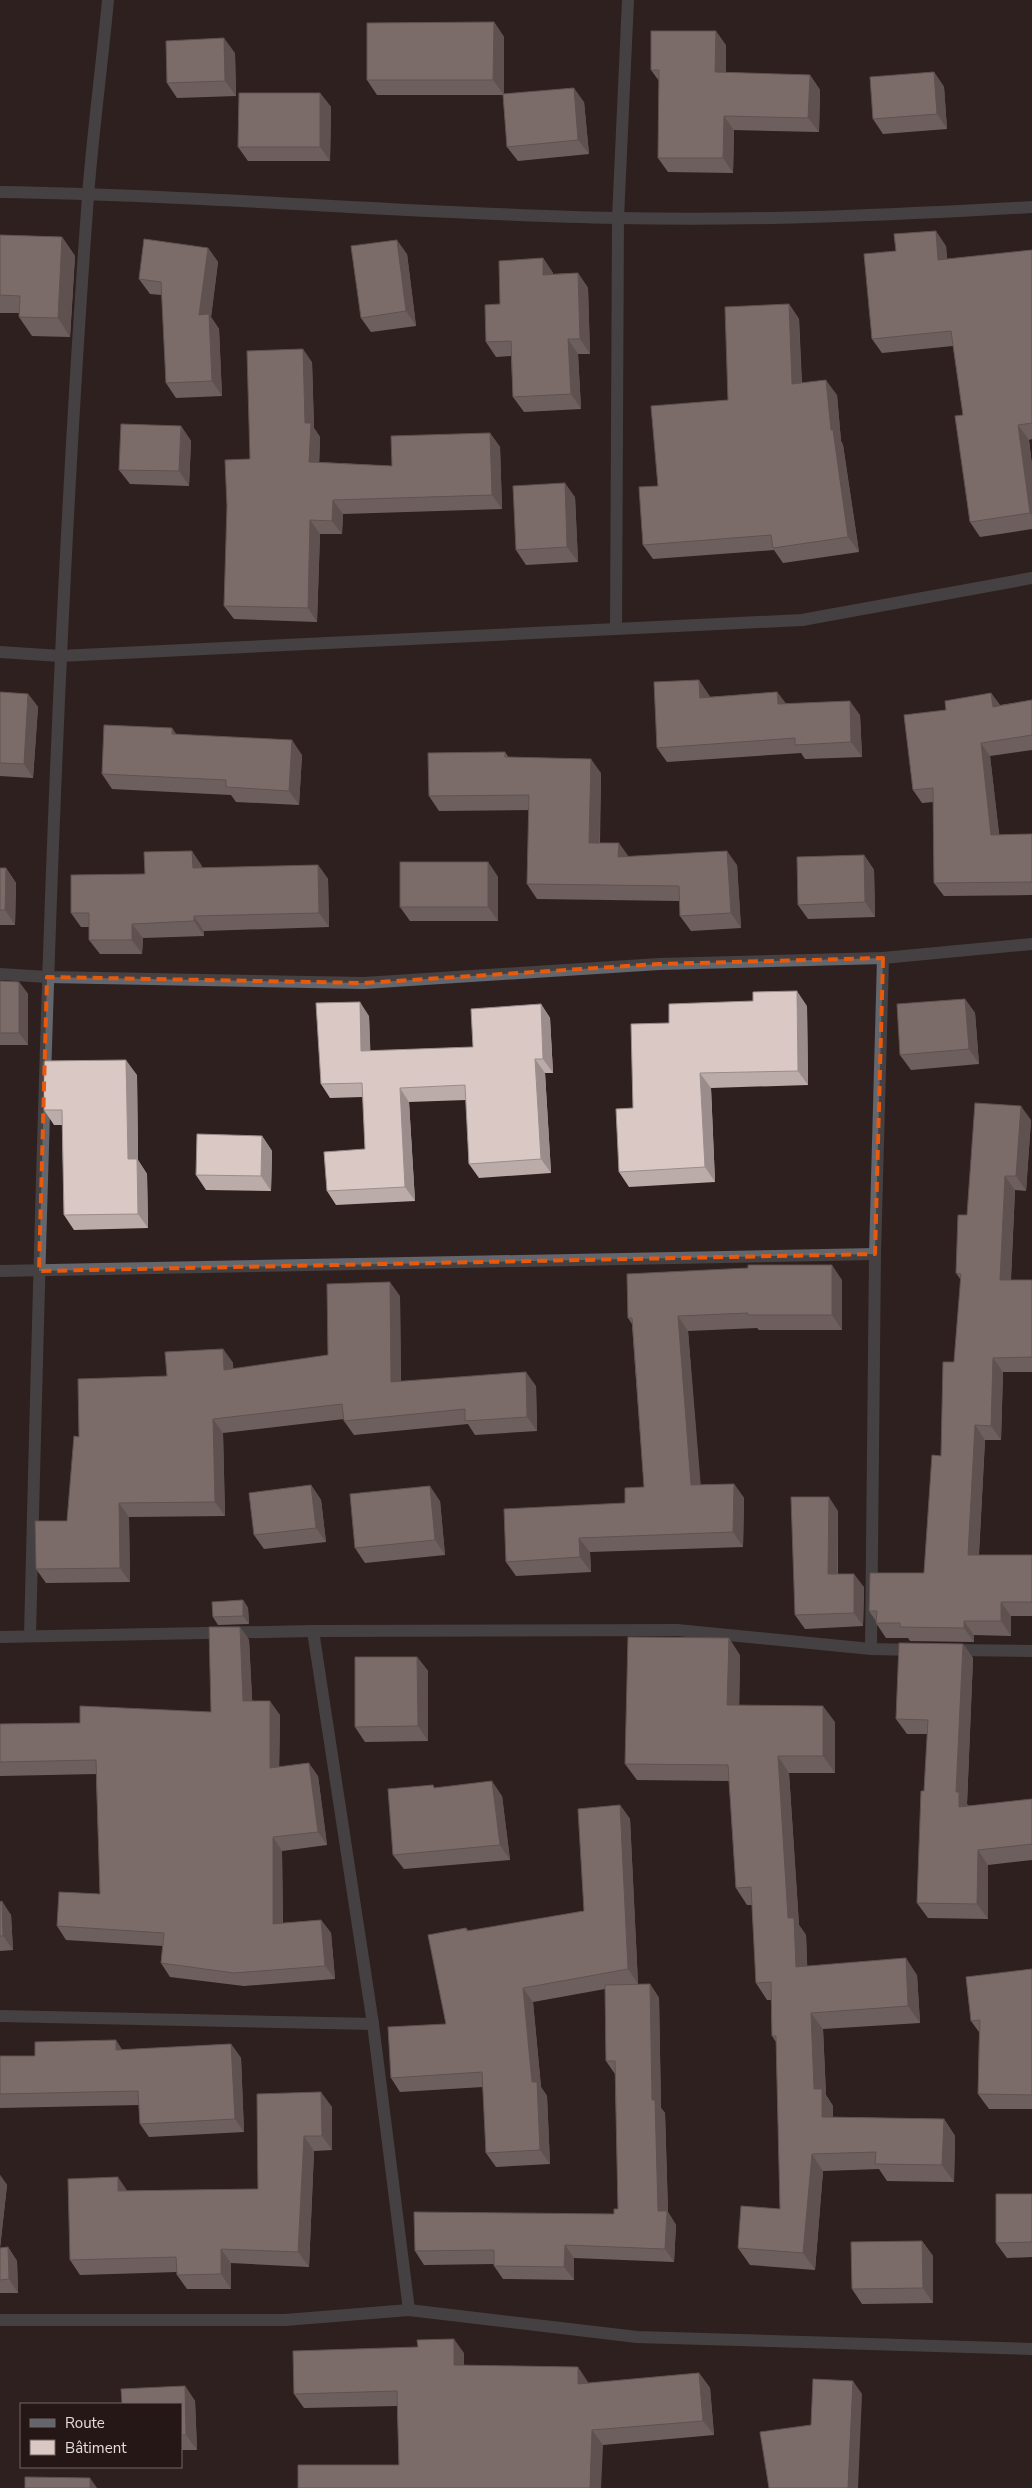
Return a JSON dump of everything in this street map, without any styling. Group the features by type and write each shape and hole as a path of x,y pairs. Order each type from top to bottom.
{"street":[{"path":"30,1635 47,978 60,656 89,194 108,0"},
{"path":"616,629 618,218 628,0"},
{"path":"0,192 89,194 372,209 618,218 858,218 1032,207"},
{"path":"0,652 60,656 802,620 1032,578"},
{"path":"0,974 47,978 364,983 659,964 884,958 1032,944"},
{"path":"870,1649 874,1254 884,958"},
{"path":"0,1271 874,1254"},
{"path":"0,1637 313,1631 677,1630 870,1649 1032,1651"},
{"path":"313,1631 373,2024 409,2310"},
{"path":"0,2016 373,2024"},
{"path":"0,2320 284,2320 409,2310 637,2337 1032,2349"}],"highlighted area":[{"path":"883,958 875,1254 39,1271 47,977 364,983 659,964"}],"building":[{"path":"494,22 493,80 367,80 367,23"},
{"path":"651,31 716,31 715,72 810,75 808,118 724,116 723,158 658,158 659,70 651,70"},
{"path":"224,38 225,81 167,83 166,41"},
{"path":"934,72 937,114 873,119 870,77"},
{"path":"574,88 578,140 507,147 503,94"},
{"path":"239,93 320,93 320,147 238,147"},
{"path":"936,231 938,260 1032,250 1032,423 1018,425 1030,513 970,522 955,416 963,415 951,331 872,339 864,254 896,251 894,234"},
{"path":"0,235 62,237 58,318 19,317 20,296 0,295"},
{"path":"144,239 208,248 199,315 209,314 212,381 166,383 161,282 139,279"},
{"path":"397,240 406,311 361,318 351,246"},
{"path":"543,258 543,275 578,273 580,339 568,339 571,394 513,397 511,341 486,342 485,305 500,304 499,261"},
{"path":"789,304 792,384 826,380 831,430 833,430 848,537 773,548 771,535 643,545 639,487 658,486 651,406 728,400 725,307"},
{"path":"303,349 305,423 311,423 309,462 392,466 391,436 490,433 492,495 333,500 332,521 310,520 308,608 224,606 227,506 225,460 250,459 247,351"},
{"path":"121,424 181,426 179,471 119,470"},
{"path":"565,483 567,547 516,550 513,486"},
{"path":"699,680 700,698 777,692 778,704 850,701 851,742 795,745 795,738 657,748 654,682"},
{"path":"0,692 28,694 24,764 0,763"},
{"path":"991,693 993,707 1032,700 1032,735 981,743 991,835 1032,834 1032,882 934,883 933,788 913,790 904,715 946,710 945,701"},
{"path":"104,725 172,728 172,734 292,740 289,791 226,787 226,780 102,774"},
{"path":"505,752 505,757 591,759 589,843 619,843 618,857 727,851 731,913 680,916 679,886 527,884 529,795 429,796 428,753"},
{"path":"192,851 193,868 318,865 319,913 194,916 194,921 132,924 132,940 89,940 89,913 71,913 71,875 145,874 144,852"},
{"path":"864,855 865,902 798,905 797,857"},
{"path":"400,862 488,862 488,907 400,907"},
{"path":"0,868 6,868 5,910 0,910"},
{"path":"0,981 19,982 19,1033 0,1033"},
{"path":"797,991 798,1071 700,1073 705,1167 619,1172 616,1109 633,1108 631,1024 669,1023 669,1004 753,1001 753,992"},
{"path":"965,999 969,1049 900,1055 897,1004"},
{"path":"360,1002 361,1051 473,1047 471,1009 541,1004 543,1059 535,1059 541,1159 469,1164 465,1085 400,1088 405,1187 327,1191 324,1152 365,1149 362,1083 321,1084 316,1003"},
{"path":"126,1060 128,1159 137,1159 138,1214 64,1215 62,1110 44,1110 43,1061"},
{"path":"975,1103 1021,1106 1016,1176 1005,1176 1000,1280 1032,1280 1032,1357 993,1358 991,1426 975,1425 968,1555 1032,1555 1032,1602 1001,1602 1001,1621 964,1621 964,1628 900,1627 900,1623 876,1623 877,1611 869,1611 870,1573 924,1573 932,1455 941,1456 943,1362 954,1362 961,1274 956,1273 958,1215 967,1215"},
{"path":"197,1134 262,1136 261,1176 196,1175"},
{"path":"748,1265 832,1265 832,1315 748,1315 748,1313 678,1316 691,1485 734,1484 733,1532 579,1538 580,1557 506,1562 504,1509 625,1503 625,1488 644,1487 632,1318 628,1318 627,1274 748,1268"},
{"path":"390,1282 391,1382 526,1372 527,1417 465,1421 465,1409 344,1421 342,1404 213,1419 215,1502 119,1503 120,1568 36,1569 35,1521 67,1521 74,1436 79,1437 78,1379 167,1376 165,1352 223,1349 224,1370 328,1355 327,1284"},
{"path":"311,1485 316,1528 254,1535 249,1493"},
{"path":"430,1486 435,1540 355,1548 350,1494"},
{"path":"791,1497 829,1497 828,1574 854,1574 854,1613 795,1615"},
{"path":"243,1600 243,1616 213,1617 212,1602"},
{"path":"209,1627 240,1627 243,1701 270,1701 270,1768 309,1763 318,1832 273,1837 273,1924 321,1920 325,1966 234,1973 161,1963 164,1933 57,1926 59,1892 100,1894 96,1760 0,1762 0,1724 80,1723 80,1706 211,1712"},
{"path":"628,1637 729,1638 727,1705 823,1706 823,1756 778,1756 788,1918 794,1918 796,1967 906,1958 908,2006 811,2013 814,2089 822,2089 822,2117 944,2119 942,2165 875,2164 876,2152 812,2154 803,2253 738,2248 741,2206 780,2209 776,2036 772,2036 771,1982 756,1983 751,1887 736,1888 728,1765 625,1764"},
{"path":"899,1643 963,1644 956,1792 959,1792 959,1807 1032,1799 1032,1844 978,1850 977,1904 917,1903 921,1791 924,1791 928,1720 896,1719"},
{"path":"355,1657 417,1657 418,1726 355,1727"},
{"path":"492,1781 500,1845 393,1855 388,1789 433,1785 434,1788"},
{"path":"620,1805 628,1969 523,1988 532,2082 537,2082 540,2150 486,2153 482,2072 391,2078 388,2027 446,2024 428,1935 466,1928 467,1931 584,1911 578,1809"},
{"path":"2,1901 3,1936 0,1936 0,1902"},
{"path":"1032,1969 1032,2095 978,2094 980,2020 971,2021 966,1977"},
{"path":"650,1984 652,2100 655,2100 658,2211 667,2211 665,2249 565,2245 564,2267 494,2266 494,2250 415,2251 414,2212 614,2214 614,2209 618,2209 615,2061 606,2061 605,1985"},
{"path":"116,2040 116,2050 231,2044 235,2119 140,2124 138,2091 0,2094 0,2056 35,2056 35,2042"},
{"path":"321,2092 322,2136 304,2136 298,2252 221,2249 221,2274 177,2275 176,2257 70,2260 68,2179 118,2177 118,2191 258,2189 257,2094"},
{"path":"996,2194 1032,2194 1032,2242 996,2243"},
{"path":"922,2241 923,2288 852,2289 851,2242"},
{"path":"8,2247 9,2279 0,2280 0,2248"},
{"path":"454,2339 454,2365 578,2367 578,2384 699,2373 703,2421 592,2430 590,2488 298,2488 298,2465 399,2465 397,2391 294,2394 293,2351 418,2347 417,2340"},
{"path":"813,2379 853,2381 848,2488 769,2488 760,2432 811,2425"},
{"path":"185,2386 186,2435 182,2435 182,2403 122,2403 121,2389"},
{"path":"25,2477 90,2478 90,2488 25,2488"}]}
